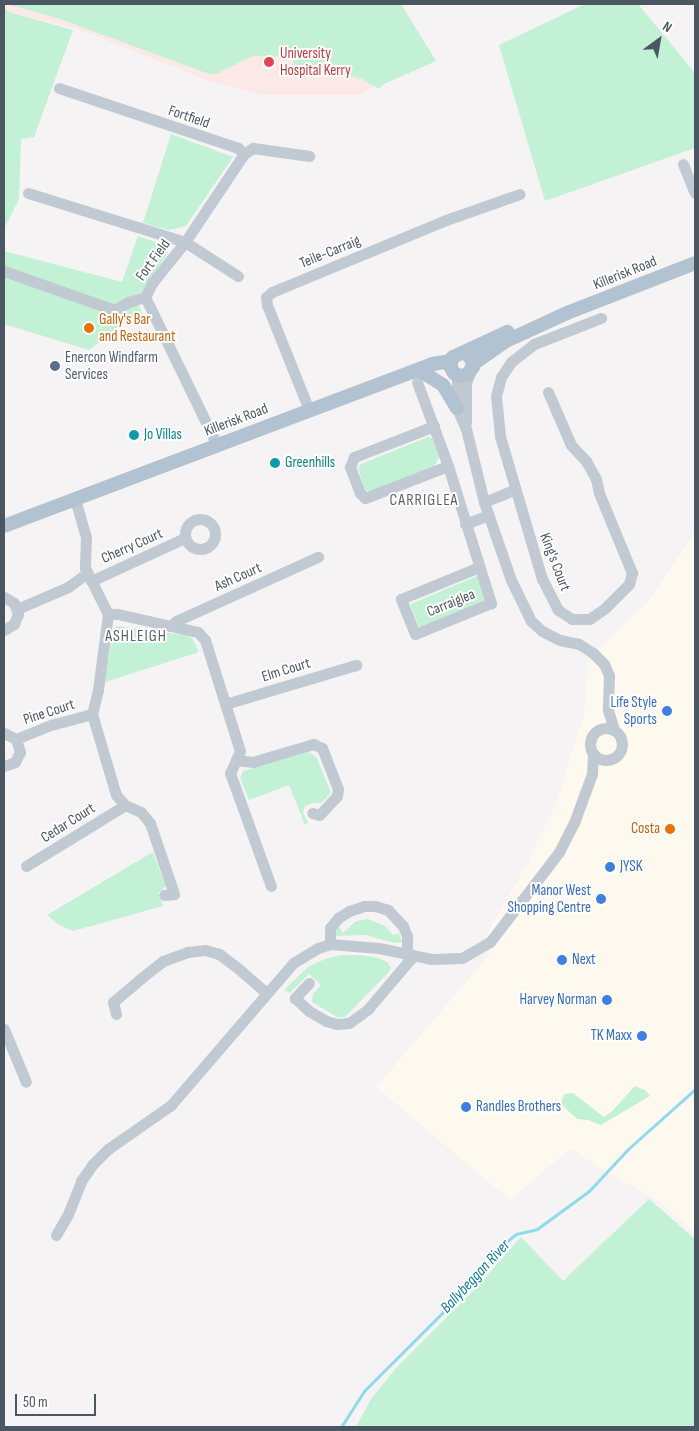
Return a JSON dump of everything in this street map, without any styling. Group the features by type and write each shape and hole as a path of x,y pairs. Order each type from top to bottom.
{"main road":[{"name":"Killerisk Road","path":"4,526 309,410 420,373 432,364 462,366 504,342 543,327 567,313 695,263"},
{"path":"420,373 443,385 457,408"}],"street":[{"name":"Fortfield","path":"59,88 238,148 244,154"},
{"path":"244,154 253,148 309,156"},
{"name":"Fort Field","path":"217,445 183,371 145,297 152,283 185,242 244,154"},
{"path":"683,164 695,193"},
{"path":"28,193 185,242 238,276"},
{"name":"Teile-Carraig","path":"309,410 267,305 266,297 272,292 446,220 520,194"},
{"path":"4,271 115,310 128,302 145,297"},
{"name":"King's Court","path":"548,392 571,446 586,460 596,479 599,493 632,573 629,584 604,609 589,619 572,619 558,610 542,579 514,490 500,436 496,396 501,376 511,362 534,344 601,318"},
{"path":"462,366 457,408 466,429 484,502 510,580 531,621 542,631 560,640 579,644 594,653 604,664 609,676 608,710 614,730 620,736 621,748 616,756 608,760 592,774"},
{"path":"462,366 466,383 466,429"},
{"name":"Carraiglea","path":"420,373 434,426 491,603 415,634 402,598 479,567"},
{"path":"434,426 354,457 350,467 360,493 365,498 448,466"},
{"path":"484,502 514,490"},
{"path":"75,499 86,536 85,568 108,614 98,690 92,714 108,775 116,795 125,805 141,812 150,823 174,894 164,895"},
{"path":"465,524 488,515"},
{"name":"Cherry Court","path":"17,608 185,538"},
{"name":"Ash Court","path":"171,626 176,621 318,557"},
{"path":"4,597 9,598 17,608 18,614 14,624 4,630"},
{"path":"108,614 118,614 198,632 205,640 240,751 230,773 271,886"},
{"name":"Elm Court","path":"225,704 356,665"},
{"path":"601,729 608,710"},
{"name":"Pine Court","path":"16,739 51,724 92,714"},
{"path":"56,1235 68,1214 82,1181 92,1165 108,1149 171,1105 293,963 318,948 330,944 379,948 431,959 462,958 490,942 559,852 574,824 592,774 593,753 590,740 593,734 601,729 614,730"},
{"name":"Pine Court","path":"4,733 16,739 19,744 18,757 15,762 4,766"},
{"path":"236,760 253,762 313,744 322,748 338,789 337,796 319,815 312,813"},
{"path":"593,753 599,758 608,760"},
{"name":"Cedar Court","path":"26,866 125,805"},
{"path":"309,983 295,998 309,1012 326,1021 337,1024 349,1023 368,1009 410,955 407,936 403,926 388,910 375,906 364,906 338,918 330,928 330,944"},
{"path":"116,1014 113,1002 163,960 188,952 204,950 219,954 266,994"},
{"path":"4,1029 26,1082"}],"shaded area":[{"name":"University Hospital Kerry","path":"4,4 383,4 384,82 359,95 264,95 207,80 78,29 9,12"},
{"name":"Manor West Shopping Centre","path":"695,532 695,1233 660,1202 597,1166 571,1148 510,1200 376,1087 490,954 487,934 527,864 556,804 584,714 589,658 648,602"}],"green space":[{"name":"University Hospital Kerry","path":"7,4 401,4 436,61 384,84 379,89 362,79 318,68 306,77 294,69 293,57 287,51 272,58 255,55 218,73 209,74 63,20"},
{"path":"585,4 638,4 695,73 695,148 545,201 499,45"},
{"path":"4,7 9,12 73,30 34,137 21,139 19,199 4,229"},
{"path":"171,134 233,157 186,226 169,230 143,223"},
{"path":"138,236 165,245 168,253 136,300 146,320 136,322 132,317 89,350 4,324 4,251 122,282"},
{"path":"428,437 432,438 439,457 435,466 372,491 367,491 358,468 361,464"},
{"path":"477,576 487,600 420,628 410,605"},
{"path":"117,626 185,635 192,638 199,652 105,682 113,630"},
{"path":"309,752 317,758 331,793 321,803 305,806 303,813 308,822 305,825 289,785 249,800 240,778 243,771"},
{"path":"153,852 166,886 158,893 163,906 73,931 59,925 47,915"},
{"path":"368,919 385,926 393,935 399,933 402,942 395,943 365,935 333,936 334,931 339,927 343,933 356,921"},
{"path":"342,955 379,958 387,962 391,967 389,972 345,1017 337,1017 312,1002 313,994 321,985 309,974 290,993 284,990 308,967 325,959"},
{"path":"635,1086 645,1090 650,1096 601,1125 588,1120 577,1119 561,1104 564,1094 573,1093 604,1117"},
{"path":"649,1199 695,1239 695,1427 356,1427 371,1399 397,1367 474,1290 521,1237 563,1281"}],"waterway":[{"name":"Ballybeggan River","path":"341,1427 364,1391 462,1293 506,1242 516,1234 537,1229 589,1191 628,1149 695,1089"}],"place":[{"name":"University Hospital Kerry","path":"269,62"},
{"name":"Gally's Bar and Restaurant","path":"89,328"},
{"name":"Enercon Windfarm Services","path":"55,366"},
{"name":"Jo Villas","path":"134,435"},
{"name":"Greenhills","path":"275,463"},
{"name":"Life Style Sports","path":"667,711"},
{"name":"Costa","path":"670,829"},
{"name":"JYSK","path":"610,867"},
{"name":"Manor West Shopping Centre","path":"601,899"},
{"name":"Next","path":"562,960"},
{"name":"Harvey Norman","path":"607,1000"},
{"name":"TK Maxx","path":"642,1036"},
{"name":"Randles Brothers","path":"466,1107"}],"district":[{"name":"CARRIGLEA","path":"424,501"},
{"name":"ASHLEIGH","path":"136,637"}]}
